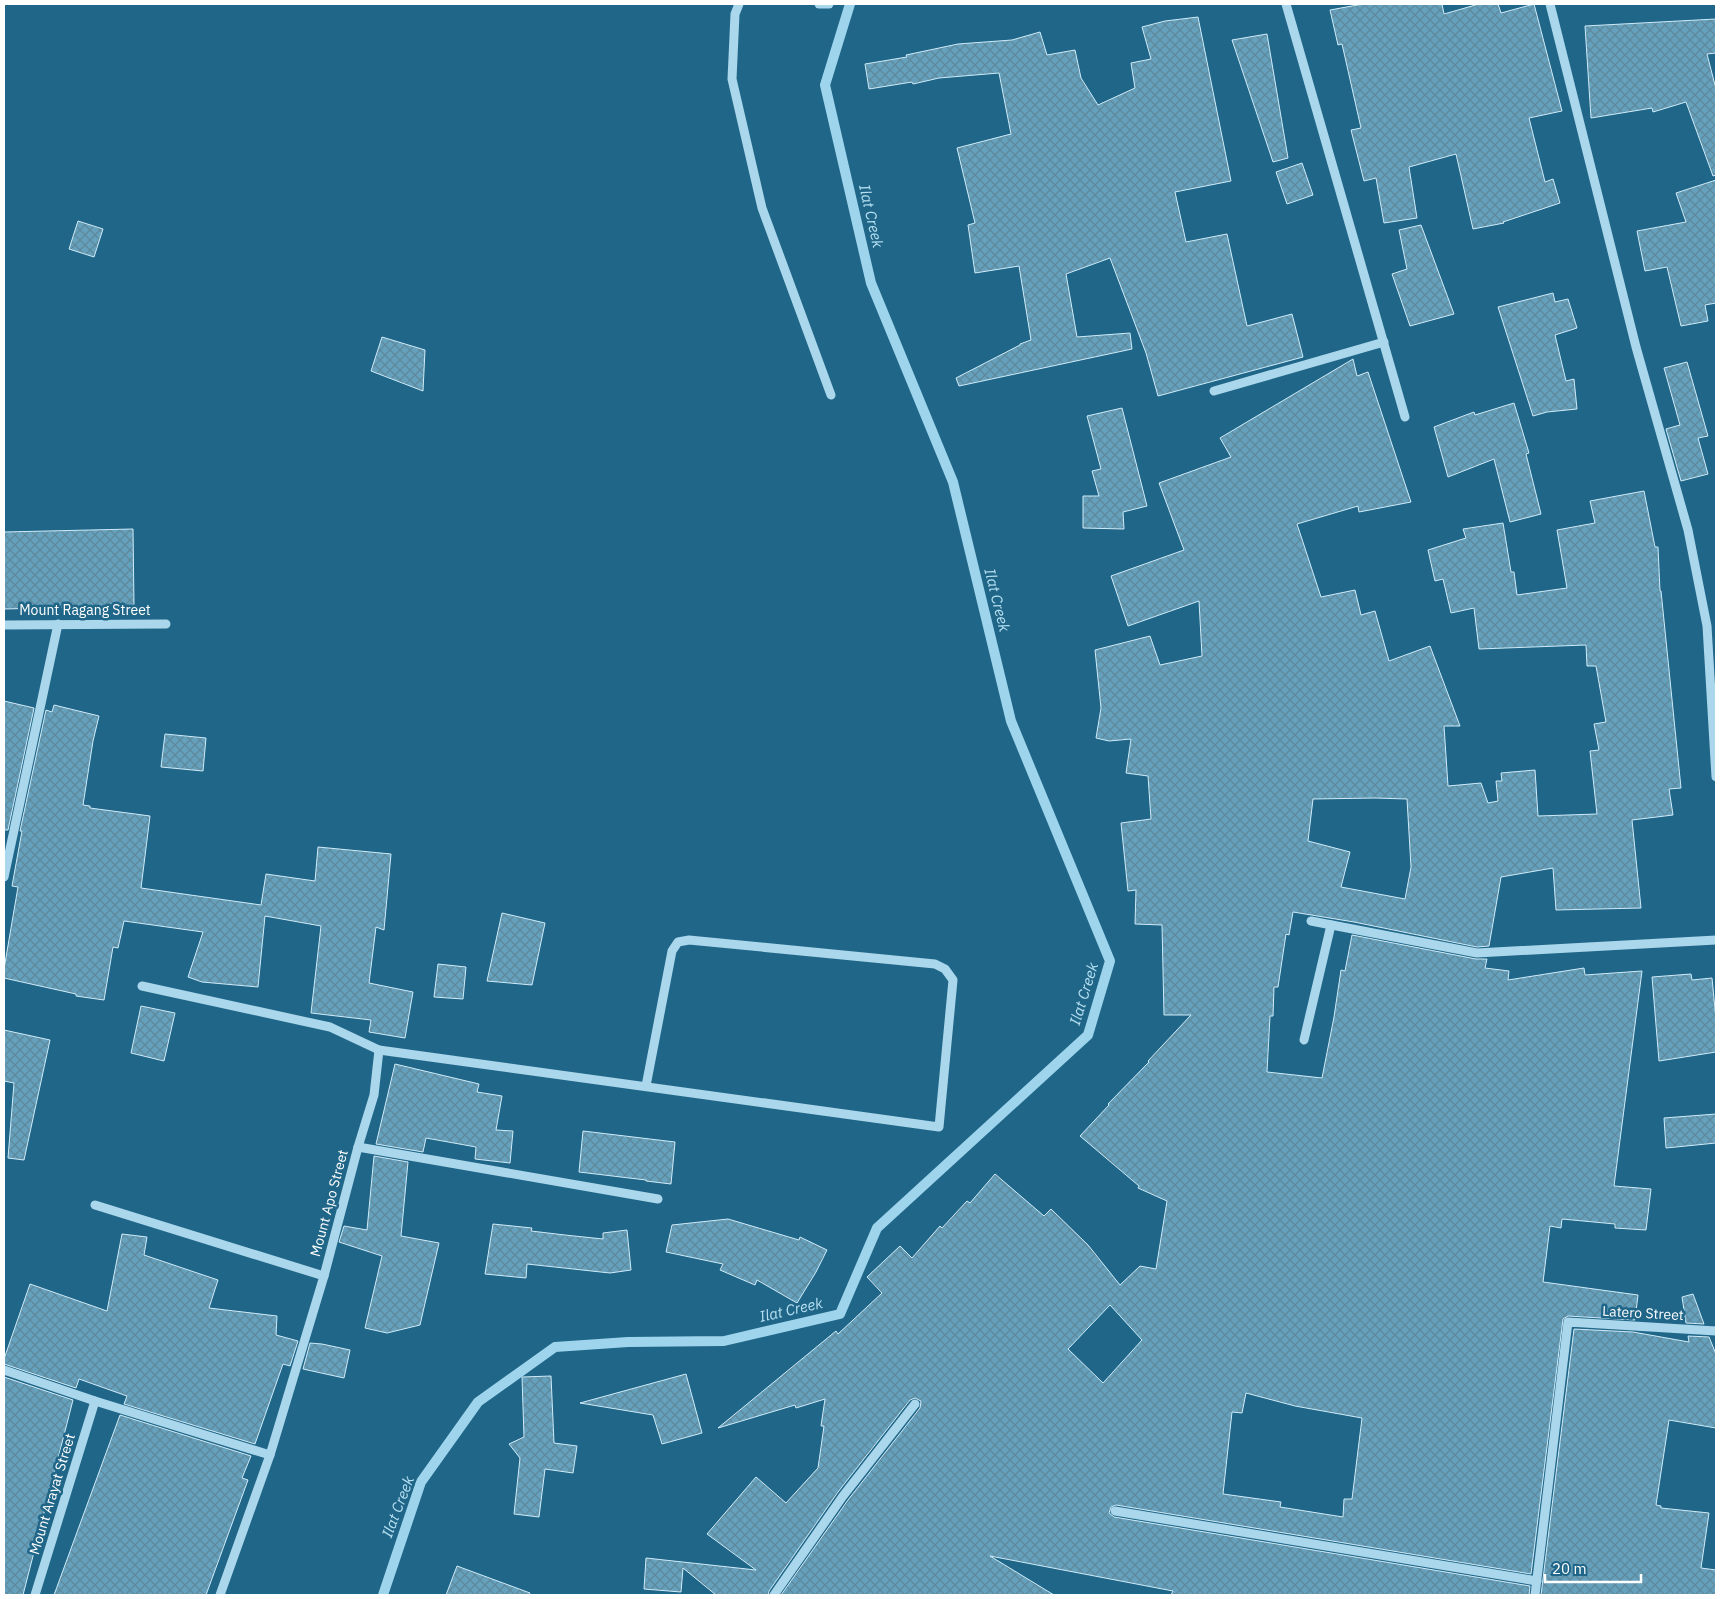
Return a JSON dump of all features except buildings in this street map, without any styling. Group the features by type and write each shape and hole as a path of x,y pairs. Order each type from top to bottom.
{"street":[{"path":"739,4 736,14 732,79 762,208 831,395"},
{"path":"1286,4 1405,417"},
{"path":"1550,4 1636,347 1688,530 1706,626 1716,776"},
{"path":"1214,391 1384,342"},
{"name":"Mount Ragang Street","path":"4,624 166,624"},
{"path":"4,877 58,624"},
{"path":"1311,921 1477,953 1716,940"},
{"path":"1304,1040 1331,925"},
{"path":"142,986 330,1027 379,1050 938,1127 954,980 945,969 935,964 689,940 678,942 672,951 646,1086"},
{"name":"Mount Apo Street","path":"220,1595 270,1455 324,1276 358,1147 374,1096 379,1050"},
{"path":"358,1147 658,1199"},
{"path":"95,1205 324,1276"},
{"name":"Latero Street","path":"1537,1582 1568,1322 1716,1331"},
{"path":"4,1370 94,1401 270,1455"},
{"name":"Mount Arayat Street","path":"35,1595 94,1401"},
{"path":"774,1595 844,1496 914,1404"},
{"path":"1115,1511 1537,1582 1535,1595"}],"waterway":[{"name":"Ilat Creek","path":"383,1595 421,1482 478,1402 555,1347 628,1342 724,1341 840,1314 877,1228 1088,1035 1110,961 1011,721 953,482 871,283 825,85 850,4"}]}
